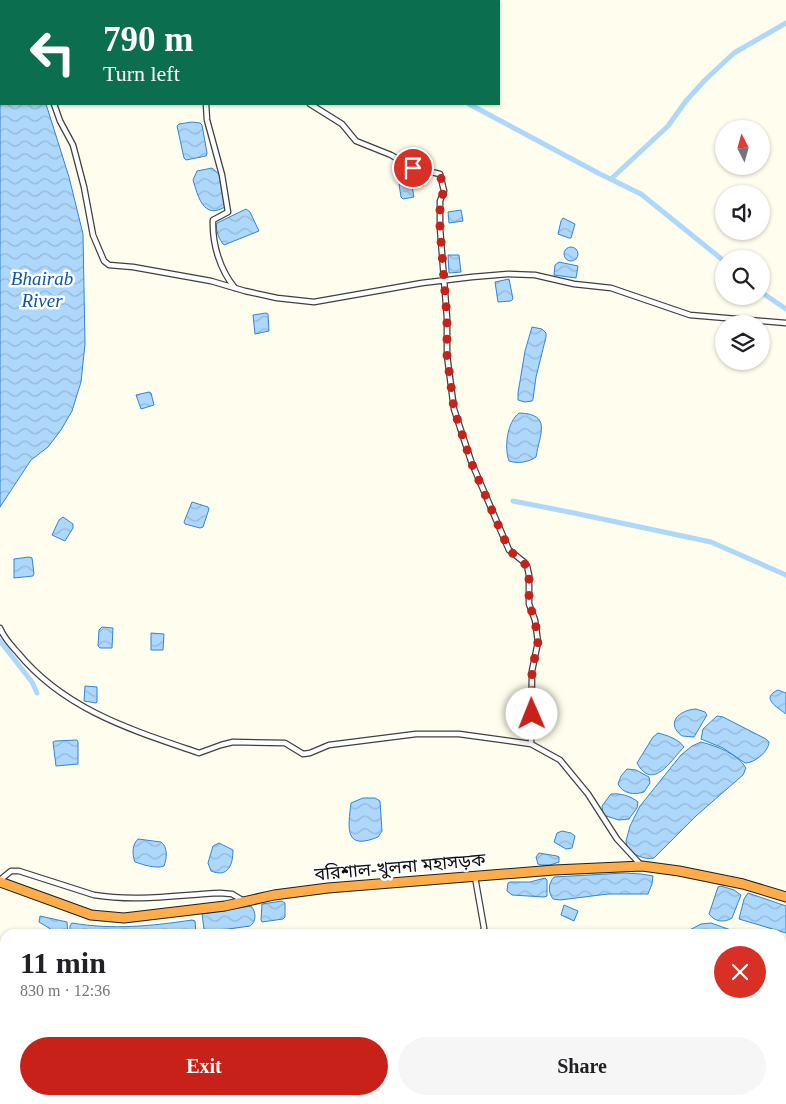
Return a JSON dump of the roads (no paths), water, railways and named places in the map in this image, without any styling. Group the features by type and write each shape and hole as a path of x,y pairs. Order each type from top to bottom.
{"highway":[{"name":"বরিশাল-খুলনা মহাসড়ক","path":"0,881 91,916 124,918 171,913 274,895 328,888 642,866 678,870 743,884 786,897"}],"street":[{"path":"54,105 60,121 73,145 84,187 93,235 106,264 211,281 236,289 277,298 314,302 444,281 508,274 535,275 574,284 611,288 690,315 786,323"},
{"path":"206,105 206,120 222,175 228,212 213,220 214,240 221,266 236,289"},
{"path":"312,105 342,124 356,141 386,152 413,168 440,174 444,191 440,201 440,211 447,355 454,409 461,434 509,550 524,562 529,576 529,604 535,620 538,642 532,671 531,744"},
{"path":"0,628 28,666 61,694 106,719 200,753 233,742 285,743 303,754 329,746 416,734 459,734 531,744 560,760 588,794 617,839 642,866"},
{"path":"0,881 10,872 19,871 94,895 106,897 129,899 220,893 232,894 246,901"},
{"path":"476,877 484,929"}],"water":[{"name":"Bhairab River","path":"0,105 46,105 69,177 83,234 85,344 81,382 72,411 61,430 48,447 31,460 0,507"},
{"path":"192,122 202,125 207,153 206,156 186,160 177,126"},
{"path":"212,168 220,175 225,207 211,211 200,199 193,180 197,171"},
{"path":"411,181 414,197 403,199 399,184"},
{"path":"246,209 250,212 259,231 224,245 218,234 217,223"},
{"path":"461,210 463,221 449,223 448,212"},
{"path":"563,218 575,224 571,238 558,234"},
{"path":"568,247 574,247 578,254 574,261 568,261 564,257 564,251"},
{"path":"448,255 459,255 461,272 449,273"},
{"path":"559,262 578,266 576,278 554,275 555,265"},
{"path":"509,279 513,299 511,301 498,302 495,282"},
{"path":"268,314 269,331 255,334 253,315"},
{"path":"532,327 542,329 546,333 546,337 536,377 533,399 532,401 525,402 518,400 518,393 525,351"},
{"path":"151,393 154,405 141,409 136,395"},
{"path":"519,413 536,417 540,421 541,433 536,457 527,461 516,462 509,461 507,442 509,429"},
{"path":"192,502 209,509 203,527 200,528 185,524 184,522"},
{"path":"63,517 73,524 73,528 65,541 52,535 59,520"},
{"path":"32,558 33,576 14,578 14,559"},
{"path":"102,627 113,628 112,648 100,648 98,646 99,630"},
{"path":"151,633 164,634 163,650 151,650"},
{"path":"85,686 97,687 96,703 84,701"},
{"path":"778,690 786,693 786,714 770,699 770,696"},
{"path":"696,709 705,712 707,715 694,737 682,736 675,726 676,718 684,712"},
{"path":"717,716 723,717 766,739 769,742 767,749 757,759 745,763 723,748 701,739 703,729"},
{"path":"658,733 676,740 684,747 662,771 649,775 637,763 653,737"},
{"path":"77,740 78,764 56,766 53,742"},
{"path":"701,742 720,748 738,759 746,768 743,775 697,815 654,858 643,858 636,855 629,850 626,841 630,826 640,806 681,755 692,746"},
{"path":"627,769 636,770 649,777 650,783 644,792 629,793 620,787 618,784 621,776"},
{"path":"611,794 625,795 638,802 637,808 629,819 619,820 603,815 602,806"},
{"path":"363,798 375,798 380,801 382,831 378,837 367,841 359,841 351,835 349,821 351,803"},
{"path":"562,831 575,836 572,848 566,849 554,842 557,833"},
{"path":"138,839 161,842 163,844 166,853 164,866 154,867 135,862 133,850"},
{"path":"219,843 233,850 231,865 222,873 211,871 208,863 213,846"},
{"path":"539,853 557,856 559,857 559,862 550,865 538,864 536,857"},
{"path":"624,873 653,876 648,894 608,894 560,900 553,899 550,894 549,888 554,877"},
{"path":"545,878 547,880 547,896 512,895 507,891 508,883 510,882 530,882"},
{"path":"721,886 734,890 741,895 732,918 723,921 714,919 709,914 718,887"},
{"path":"748,893 786,906 786,929 773,929 739,919 744,899"},
{"path":"282,901 285,903 285,917 283,919 262,922 262,904"},
{"path":"564,905 578,911 574,921 561,915"},
{"path":"251,906 255,916 254,922 250,926 228,929 204,929 202,914"},
{"path":"40,916 67,922 68,929 51,929 39,922"},
{"path":"192,920 195,921 196,929 70,929 72,923 102,926 162,924"},
{"path":"711,923 728,929 692,929 701,924"}],"waterway":[{"path":"611,179 668,126 686,101 734,53 786,23"},
{"path":"471,105 641,194 715,254"},
{"path":"770,298 786,309"},
{"path":"513,501 711,542 786,575"},
{"path":"0,641 32,682 37,693"}]}
